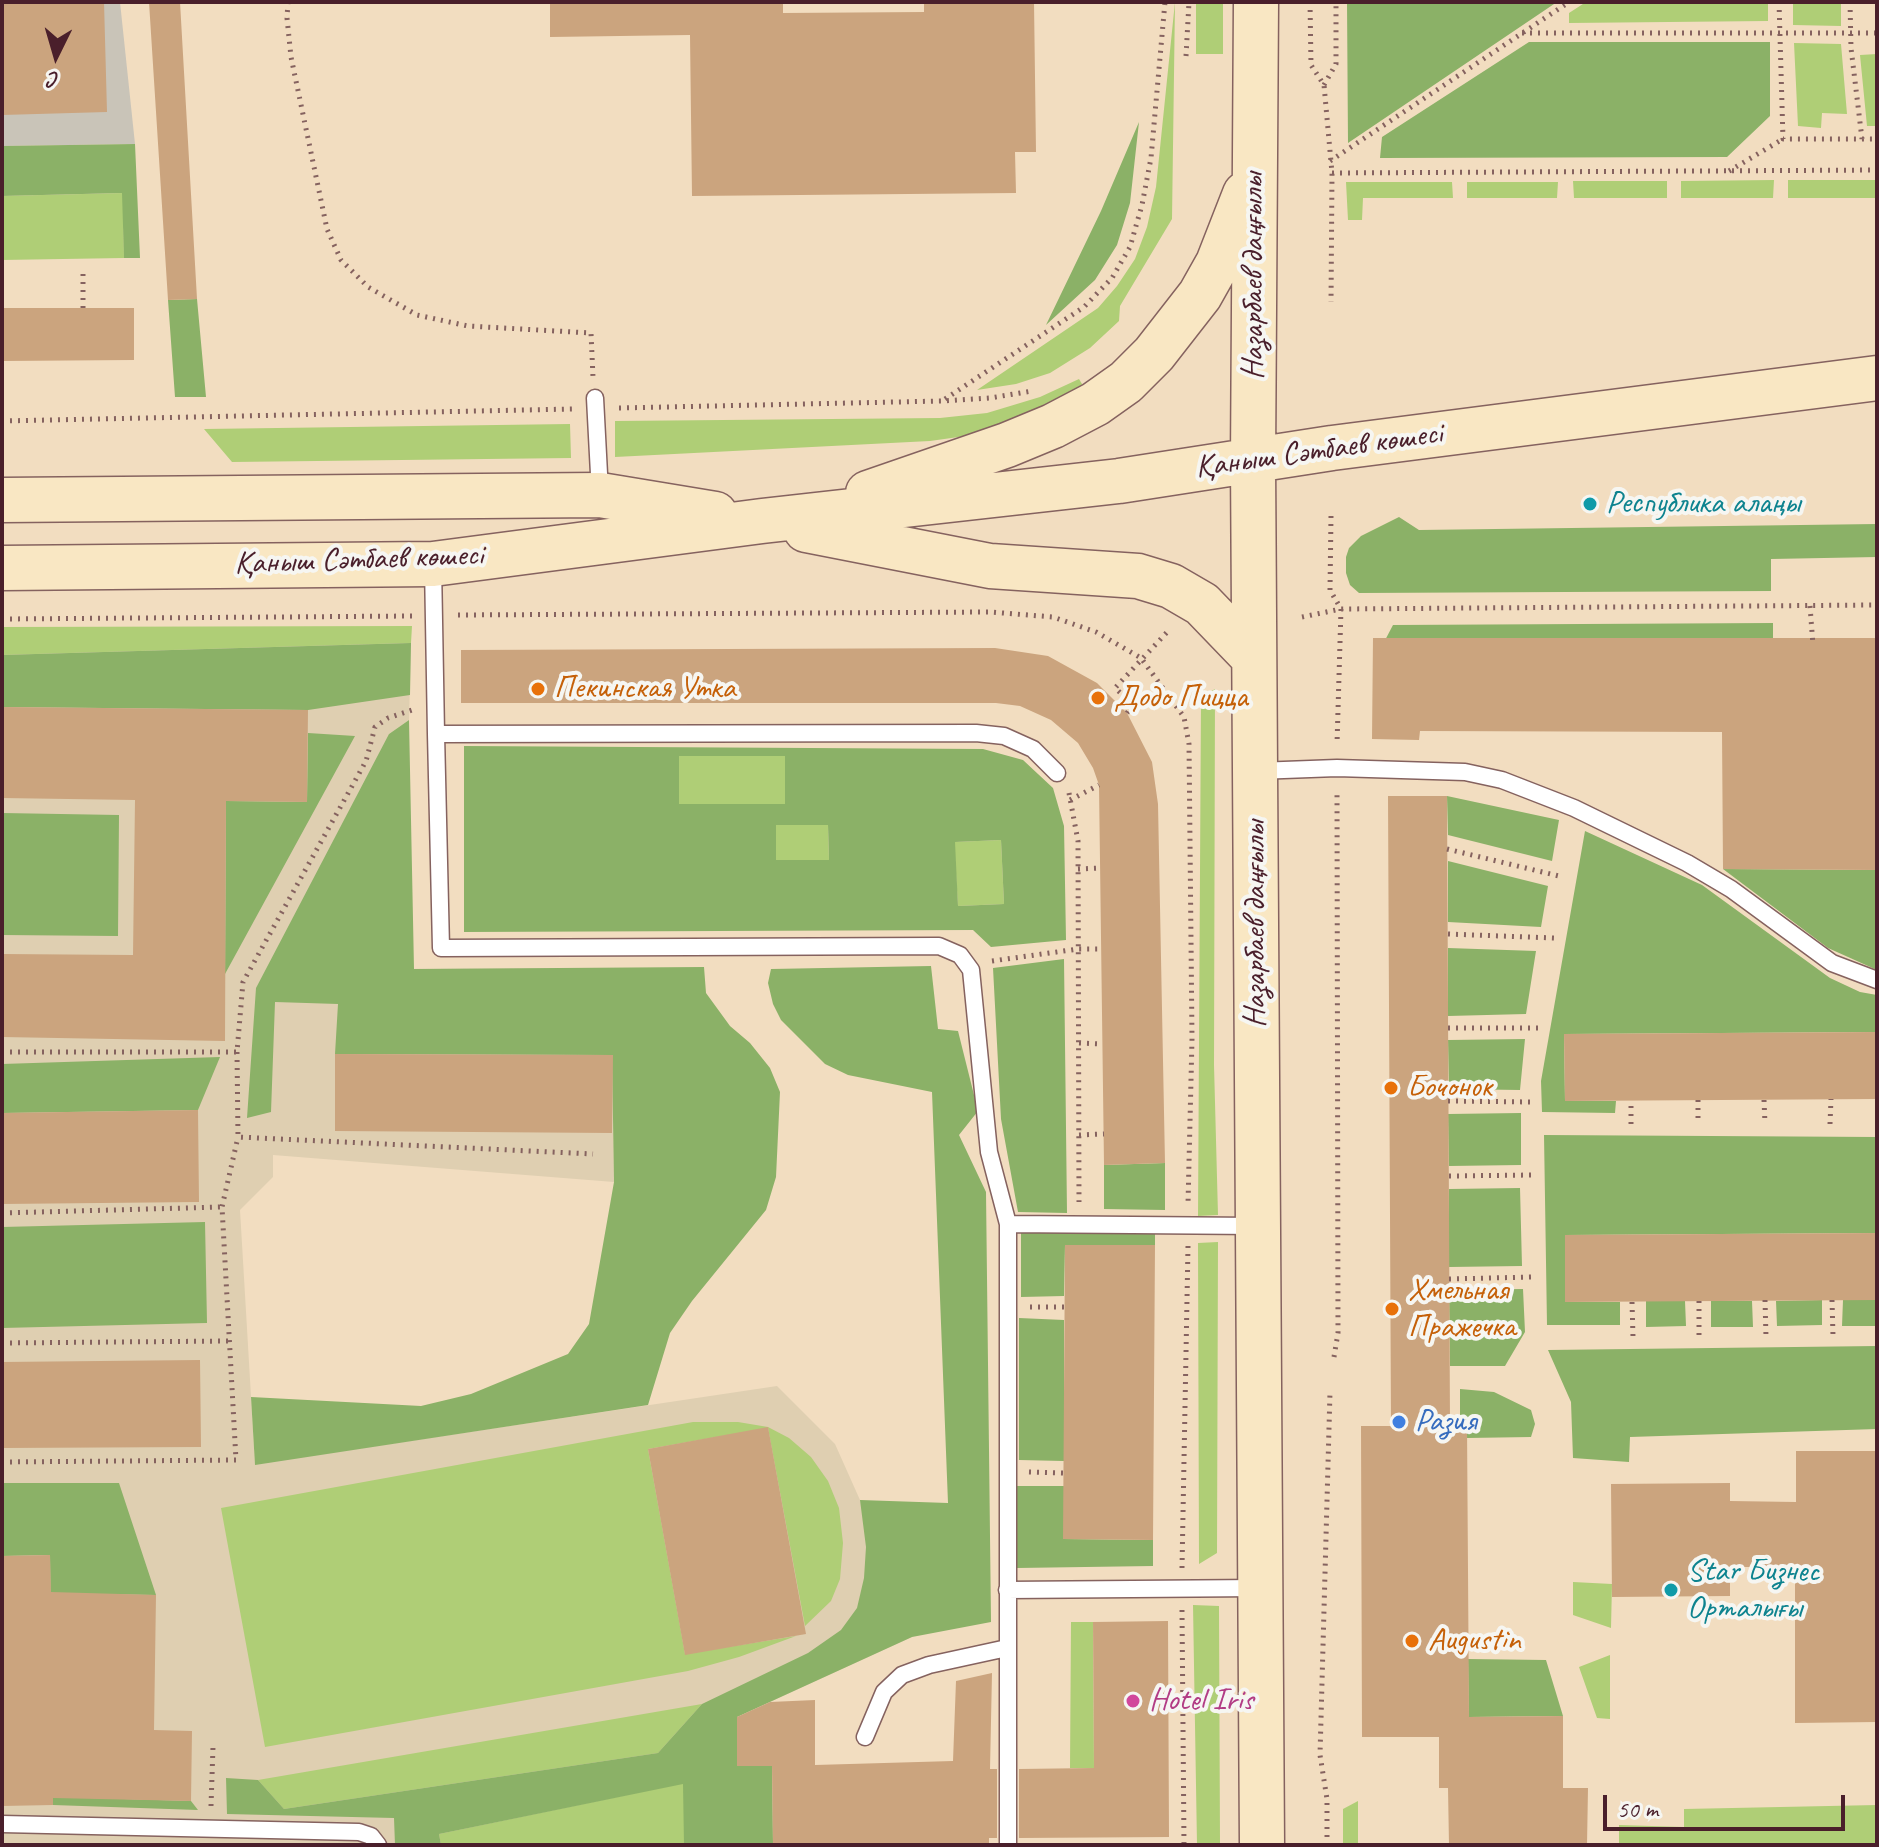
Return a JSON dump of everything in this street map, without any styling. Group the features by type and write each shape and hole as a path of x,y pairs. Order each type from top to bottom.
{"main road":[{"name":"Назарбаев даңғылы","path":"1256,2 1253,462 1262,1845"},
{"name":"Қаныш Сәтбаев көшесі","path":"2,500 600,495 762,521 866,494 1053,426 1095,404 1126,382 1154,354 1200,295 1218,263 1255,168"},
{"name":"Қаныш Сәтбаев көшесі","path":"2,568 433,564 762,521 955,501 1253,462 1332,448 1877,378"},
{"path":"762,521 990,566 1138,576 1171,586 1202,604 1254,658"}],"lane":[{"path":"595,403 600,495"},
{"path":"433,564 441,948 939,946 960,955 971,970 989,1152 1008,1224 1008,1845"},
{"path":"436,734 976,733 1004,736 1033,749 1057,773"},
{"path":"1255,771 1337,768 1484,775 1574,808 1687,863 1731,889 1832,963 1877,980"},
{"path":"1008,1224 1258,1226"},
{"path":"1007,1590 1261,1588"},
{"path":"865,1737 884,1692 902,1675 929,1665 1007,1648"},
{"path":"2,1824 359,1832 371,1836 378,1845"}],"path":[{"path":"288,2 291,57 327,229 341,260 368,287 417,315 468,326 591,333 595,403"},
{"path":"942,401 1084,307 1112,278 1130,247 1151,158 1165,2"},
{"path":"1186,56 1189,2"},
{"path":"1310,2 1311,65 1324,85 1332,173 1331,302"},
{"path":"1324,85 1336,64 1336,2"},
{"path":"1329,162 1569,2"},
{"path":"1779,2 1783,139"},
{"path":"1850,2 1850,33 1862,139"},
{"path":"1522,33 1877,33"},
{"path":"1729,171 1783,139 1877,139"},
{"path":"1332,173 1877,170"},
{"path":"83,272 83,308"},
{"path":"2,421 595,403 942,401 990,398 1034,390"},
{"path":"1331,516 1330,590 1341,609 1337,768 1338,1333 1334,1357"},
{"path":"1302,617 1341,609 1877,605"},
{"path":"1810,606 1813,645"},
{"path":"2,619 990,612 1053,617 1096,632 1141,658"},
{"path":"1127,713 1129,710 1124,696 1115,688 1178,620"},
{"path":"2,1462 236,1460 222,1207 238,1137 237,1052 243,982 366,761 375,727 388,718 410,710 436,707"},
{"path":"1057,773 1070,800 1078,841 1079,1225"},
{"path":"1070,800 1099,785"},
{"path":"1447,849 1563,877"},
{"path":"1078,869 1101,868"},
{"path":"1448,934 1554,938"},
{"path":"967,964 1078,949 1102,949"},
{"path":"1448,1028 1540,1028"},
{"path":"1079,1043 1103,1044"},
{"path":"2,1052 237,1052"},
{"path":"1830,1124 1831,1099"},
{"path":"1698,1100 1698,1124"},
{"path":"1764,1100 1765,1124"},
{"path":"1448,1101 1532,1102"},
{"path":"1631,1101 1631,1124"},
{"path":"1079,1135 1104,1134"},
{"path":"238,1137 593,1154"},
{"path":"1449,1176 1532,1175"},
{"path":"2,1213 222,1207"},
{"path":"1449,1279 1533,1277"},
{"path":"1765,1300 1766,1337"},
{"path":"1832,1300 1833,1336"},
{"path":"1699,1301 1699,1337"},
{"path":"1632,1302 1633,1337"},
{"path":"1008,1307 1065,1307"},
{"path":"2,1343 229,1341"},
{"path":"1327,1845 1327,1799 1320,1755 1330,1392"},
{"path":"1007,1472 1063,1473"},
{"path":"211,1829 213,1747"}],"shaded area":[{"path":"2,2 120,2 135,144 2,146"},
{"path":"411,643 409,720 389,734 387,969 612,968 614,1182 273,1155 273,1177 240,1210 255,1464 777,1386 835,1444 860,1500 912,1637 737,1717 737,1766 772,1766 773,1845 2,1845 2,655"}],"green space":[{"path":"1175,2 1172,219 1120,306 1119,321 1090,348 1050,373 1016,384 977,390 1098,308 1135,259 1147,227 1156,187"},
{"path":"1196,2 1223,2 1223,54 1196,54"},
{"path":"1347,2 1557,2 1348,143"},
{"path":"1586,2 1768,2 1768,21 1569,23 1569,13"},
{"path":"1793,2 1841,2 1841,26 1793,25"},
{"path":"1529,42 1770,42 1770,116 1727,157 1380,158 1382,137"},
{"path":"1794,43 1841,44 1847,114 1822,113 1821,128 1798,126"},
{"path":"1877,54 1877,126 1867,126 1860,55"},
{"path":"1139,122 1130,203 1117,245 1095,280 1046,325 1101,211"},
{"path":"135,144 140,258 124,258 122,193 2,196 2,146"},
{"path":"1774,180 1773,198 1681,198 1681,181"},
{"path":"1788,180 1877,180 1877,198 1788,198"},
{"path":"1573,181 1667,181 1667,198 1574,198"},
{"path":"1346,182 1452,182 1453,198 1363,198 1362,220 1348,220"},
{"path":"1467,182 1558,182 1557,198 1467,198"},
{"path":"123,193 124,258 2,260 2,196"},
{"path":"197,299 206,397 175,397 168,300"},
{"path":"1079,379 1088,394 987,433 930,441 615,457 615,421 940,418 987,413 1040,397"},
{"path":"570,424 571,458 232,462 204,429"},
{"path":"1399,517 1419,530 1877,524 1877,557 1771,559 1771,591 1359,593 1350,585 1346,573 1349,548 1361,536"},
{"path":"1773,623 1773,646 1382,646 1393,625"},
{"path":"412,626 411,643 2,655 2,627"},
{"path":"411,643 410,695 308,710 2,707 2,655"},
{"path":"1215,689 1214,1065 1218,1215 1198,1216 1201,697"},
{"path":"409,720 414,969 704,967 706,993 730,1026 750,1043 770,1068 780,1092 776,1177 766,1210 670,1333 648,1405 255,1465 251,1397 421,1406 471,1394 568,1354 589,1324 614,1182 612,1055 335,1054 338,1004 275,1002 271,1112 247,1118 256,988 389,734"},
{"path":"308,733 355,736 225,974 226,801 307,802"},
{"path":"464,746 983,749 1023,760 1053,788 1064,826 1066,940 991,947 973,930 464,932","holes":["679,756 785,756 785,804 679,804","776,825 828,825 829,860 776,860","1001,840 1004,904 958,906 955,842"]},
{"path":"679,756 786,756 786,804 679,804"},
{"path":"1447,796 1559,820 1552,861 1448,835"},
{"path":"2,813 119,815 118,936 2,935"},
{"path":"776,825 828,825 829,860 776,860"},
{"path":"1585,831 1702,885 1830,978 1860,992 1877,995 1877,1032 1564,1034 1565,1101 1616,1101 1615,1113 1542,1112 1541,1081"},
{"path":"1001,840 1004,904 958,906 954,842"},
{"path":"1448,861 1548,886 1541,927 1448,922"},
{"path":"1723,869 1877,870 1877,970 1828,948"},
{"path":"1448,948 1536,951 1526,1014 1448,1016"},
{"path":"1064,959 1067,1213 1018,1212 1001,1119 993,968"},
{"path":"931,966 938,1029 958,1031 978,1111 959,1135 986,1192 991,1622 912,1637 737,1717 737,1766 772,1766 773,1845 684,1845 683,1784 439,1834 441,1845 395,1845 394,1818 227,1814 226,1778 258,1780 284,1809 658,1753 702,1704 808,1653 841,1630 857,1608 864,1578 866,1547 860,1500 948,1503 932,1092 848,1075 825,1064 781,1020 768,983 771,969"},
{"path":"1525,1039 1520,1090 1449,1089 1448,1040"},
{"path":"220,1057 198,1110 2,1113 2,1064"},
{"path":"1521,1113 1521,1165 1449,1166 1448,1114"},
{"path":"1544,1135 1877,1137 1877,1233 1565,1235 1565,1302 1620,1302 1620,1325 1547,1325"},
{"path":"1165,1163 1165,1210 1104,1209 1104,1165"},
{"path":"1520,1188 1522,1266 1449,1267 1449,1189"},
{"path":"205,1222 207,1323 2,1328 2,1227"},
{"path":"1021,1230 1155,1234 1155,1245 1065,1245 1064,1296 1021,1297"},
{"path":"1218,1242 1217,1553 1199,1564 1198,1243"},
{"path":"1523,1289 1525,1332 1505,1366 1450,1366 1449,1290"},
{"path":"1822,1300 1822,1325 1777,1326 1776,1301"},
{"path":"1843,1300 1877,1300 1877,1326 1842,1326"},
{"path":"1646,1301 1685,1301 1686,1326 1646,1327"},
{"path":"1711,1301 1752,1301 1753,1327 1711,1327"},
{"path":"1019,1318 1064,1320 1064,1461 1019,1460"},
{"path":"1877,1346 1877,1429 1630,1437 1629,1462 1573,1458 1571,1402 1548,1350"},
{"path":"1460,1389 1494,1392 1531,1410 1535,1424 1531,1437 1467,1438 1467,1426 1460,1425"},
{"path":"693,1422 738,1422 768,1427 789,1438 811,1457 828,1481 839,1508 843,1543 840,1579 831,1601 805,1626 768,1428 648,1449 685,1654 796,1636 739,1657 688,1671 265,1747 221,1508"},
{"path":"2,1483 119,1483 156,1595 94,1594 90,1798 191,1801 198,1810 53,1805 50,1555 2,1556"},
{"path":"1017,1486 1064,1486 1064,1539 1153,1540 1153,1566 1017,1568"},
{"path":"1573,1582 1612,1584 1611,1628 1573,1615"},
{"path":"1193,1605 1219,1606 1220,1845 1197,1845"},
{"path":"1071,1622 1093,1622 1094,1768 1070,1768"},
{"path":"1610,1655 1610,1719 1597,1718 1579,1667"},
{"path":"1468,1659 1546,1660 1563,1716 1469,1717"},
{"path":"702,1704 658,1753 284,1809 258,1780"},
{"path":"684,1783 684,1845 441,1845 439,1834"},
{"path":"1358,1801 1358,1845 1343,1845 1343,1809"},
{"path":"1877,1805 1877,1845 1619,1845 1619,1825 1684,1827 1684,1809"}],"building":[{"path":"2,2 104,2 107,112 2,115"},
{"path":"149,2 180,2 197,299 168,300"},
{"path":"550,2 783,2 783,13 924,12 924,2 1034,2 1036,152 1015,152 1016,193 692,196 690,35 550,37"},
{"path":"2,308 134,308 134,360 2,361"},
{"path":"1373,638 1877,638 1877,870 1723,869 1722,732 1420,731 1419,740 1372,739"},
{"path":"995,648 1048,656 1097,683 1127,713 1152,762 1158,804 1165,1163 1104,1165 1099,785 1078,743 1051,720 1020,706 996,703 461,703 461,650"},
{"path":"2,707 308,710 307,802 226,801 225,1041 2,1037 2,954 133,955 135,800 2,798"},
{"path":"1388,796 1447,796 1450,1425 1467,1425 1469,1717 1563,1716 1563,1788 1588,1788 1587,1845 1449,1845 1448,1788 1439,1788 1439,1737 1362,1737 1361,1426 1391,1426"},
{"path":"1877,1032 1877,1099 1565,1101 1564,1034"},
{"path":"335,1054 613,1055 612,1133 335,1131"},
{"path":"198,1110 199,1202 2,1204 2,1113"},
{"path":"1877,1233 1877,1300 1565,1302 1565,1235"},
{"path":"1065,1245 1155,1245 1153,1540 1063,1539"},
{"path":"200,1360 201,1447 2,1448 2,1362"},
{"path":"768,1427 806,1634 685,1655 648,1449"},
{"name":"Star Бизнес Орталығы","path":"1796,1451 1877,1451 1877,1722 1795,1723 1795,1567 1730,1567 1730,1596 1612,1597 1611,1484 1730,1483 1730,1501 1796,1502"},
{"path":"50,1555 51,1592 156,1595 154,1730 192,1731 191,1801 53,1798 53,1805 2,1806 2,1556"},
{"path":"1168,1621 1169,1837 1019,1838 1019,1769 1094,1768 1093,1622"},
{"path":"992,1673 990,1769 997,1769 997,1838 989,1838 989,1844 773,1845 772,1766 737,1766 737,1717 770,1702 815,1700 815,1765 953,1761 956,1681"}],"place":[{"name":"Республика алаңы","path":"1590,504"},
{"name":"Пекинская Утка","path":"538,689"},
{"name":"Додо Пицца","path":"1098,698"},
{"name":"Бочонок","path":"1391,1088"},
{"name":"Хмельная Пражечка","path":"1392,1309"},
{"name":"Разия","path":"1399,1422"},
{"name":"Star Бизнес Орталығы","path":"1671,1590"},
{"name":"Augustin","path":"1412,1641"},
{"name":"Hotel Iris","path":"1133,1701"}]}
